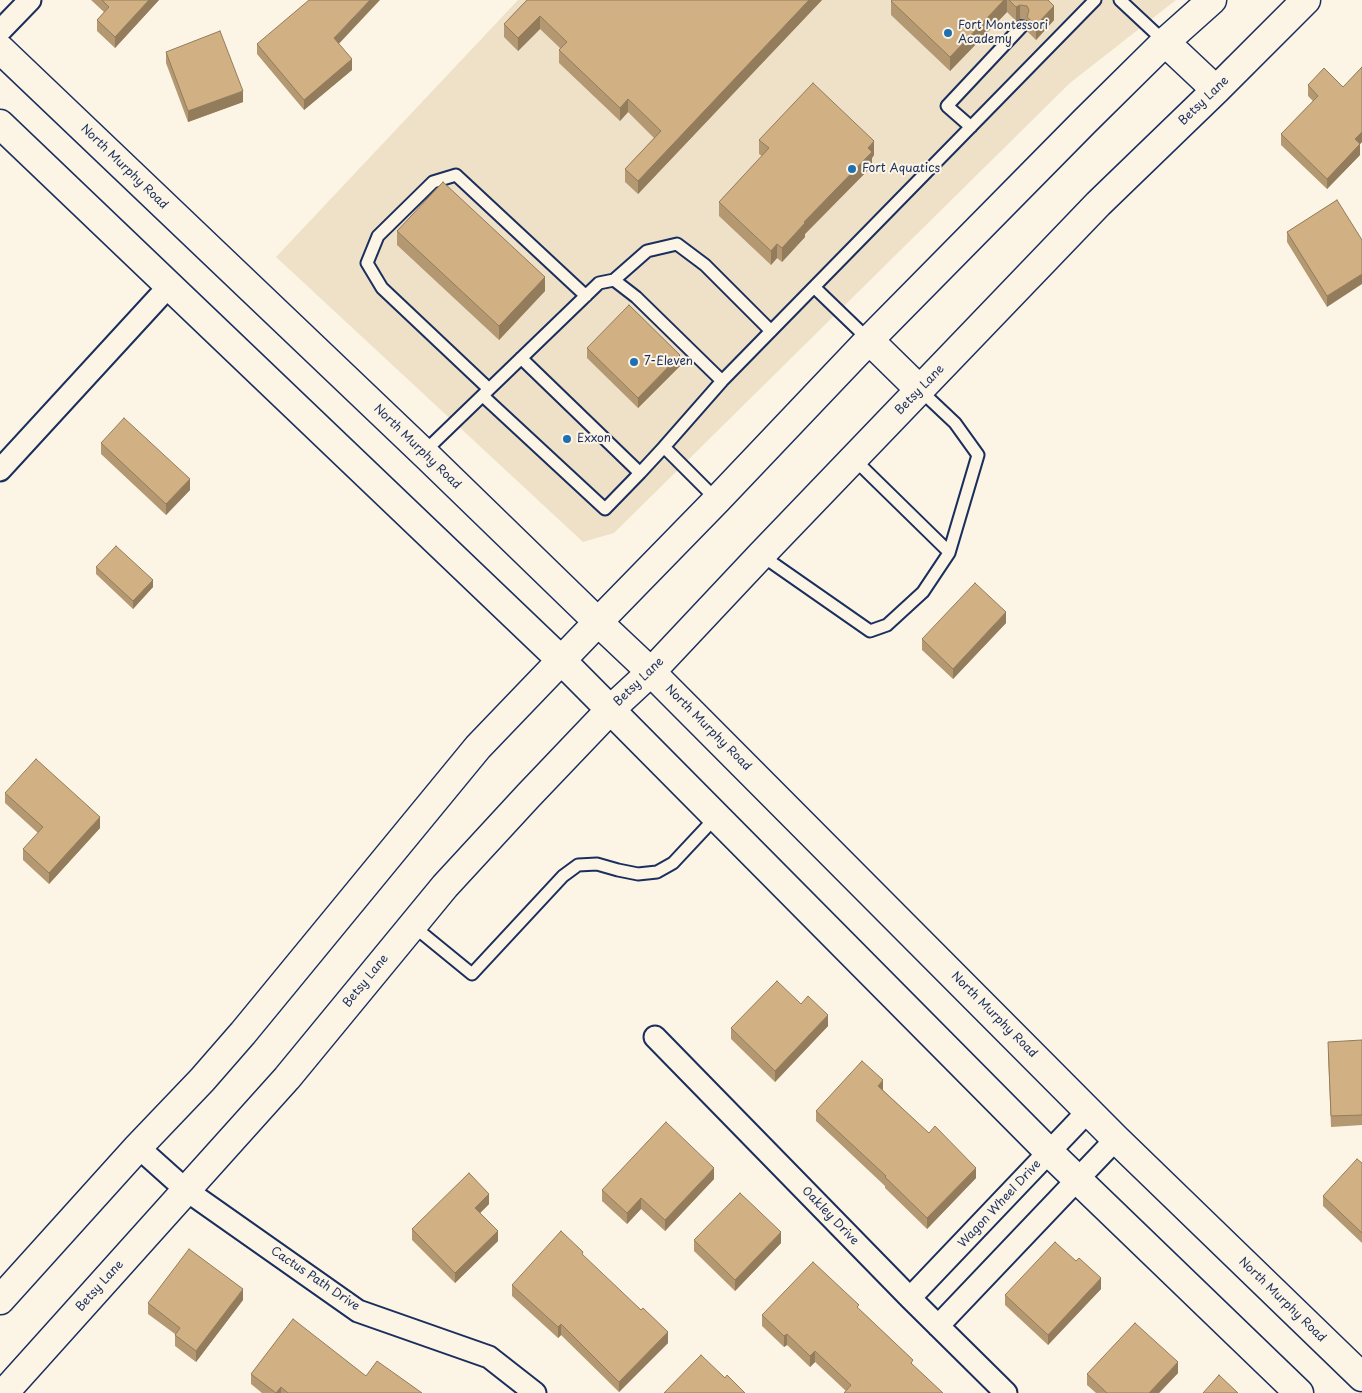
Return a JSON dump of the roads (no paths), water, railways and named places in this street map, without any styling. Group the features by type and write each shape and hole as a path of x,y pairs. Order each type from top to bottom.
{"main road":[{"path":"0,1300 243,1033 478,747 869,340 1085,121 1165,42 1212,0"},
{"name":"Betsy Lane","path":"4,1393 287,1078 445,886 528,796 610,710 651,672 1098,204 1306,0"},
{"path":"1165,42 1216,90"},
{"name":"North Murphy Road","path":"0,49 424,452 651,672 1116,1139 1362,1377"},
{"path":"0,124 561,660 1049,1152 1299,1393"},
{"path":"869,340 920,390"}],"street":[{"path":"0,30 30,0"},
{"path":"0,470 169,286"},
{"name":"Oakley Drive","path":"655,1037 910,1298 1006,1393"},
{"name":"Wagon Wheel Drive","path":"910,1298 1089,1110"},
{"path":"938,1326 1116,1139"},
{"name":"Cactus Path Drive","path":"138,1147 186,1190 358,1310 489,1357 535,1393"}],"lane":[{"path":"586,296 456,175 433,182 378,236 367,263 382,288 605,509 664,448 722,381 1095,0"},
{"path":"1124,2 1165,42"},
{"path":"971,127 947,106 1022,26"},
{"path":"424,452 599,283 614,280 647,251 677,244 704,265 771,331"},
{"path":"614,280 636,297 722,381"},
{"path":"814,287 869,340"},
{"path":"521,358 640,473"},
{"path":"761,555 870,631 887,625 923,592 950,552 978,455 955,423 920,390"},
{"path":"664,448 717,500"},
{"path":"853,459 950,552"},
{"path":"412,925 472,974 563,876 578,866 597,864 638,874 657,872 673,863 716,817"}],"place":[{"name":"Fort Montessori Academy","path":"948,33"},
{"name":"Fort Aquatics","path":"852,169"},
{"name":"7-Eleven","path":"634,362"},
{"name":"Exxon","path":"567,439"}]}
